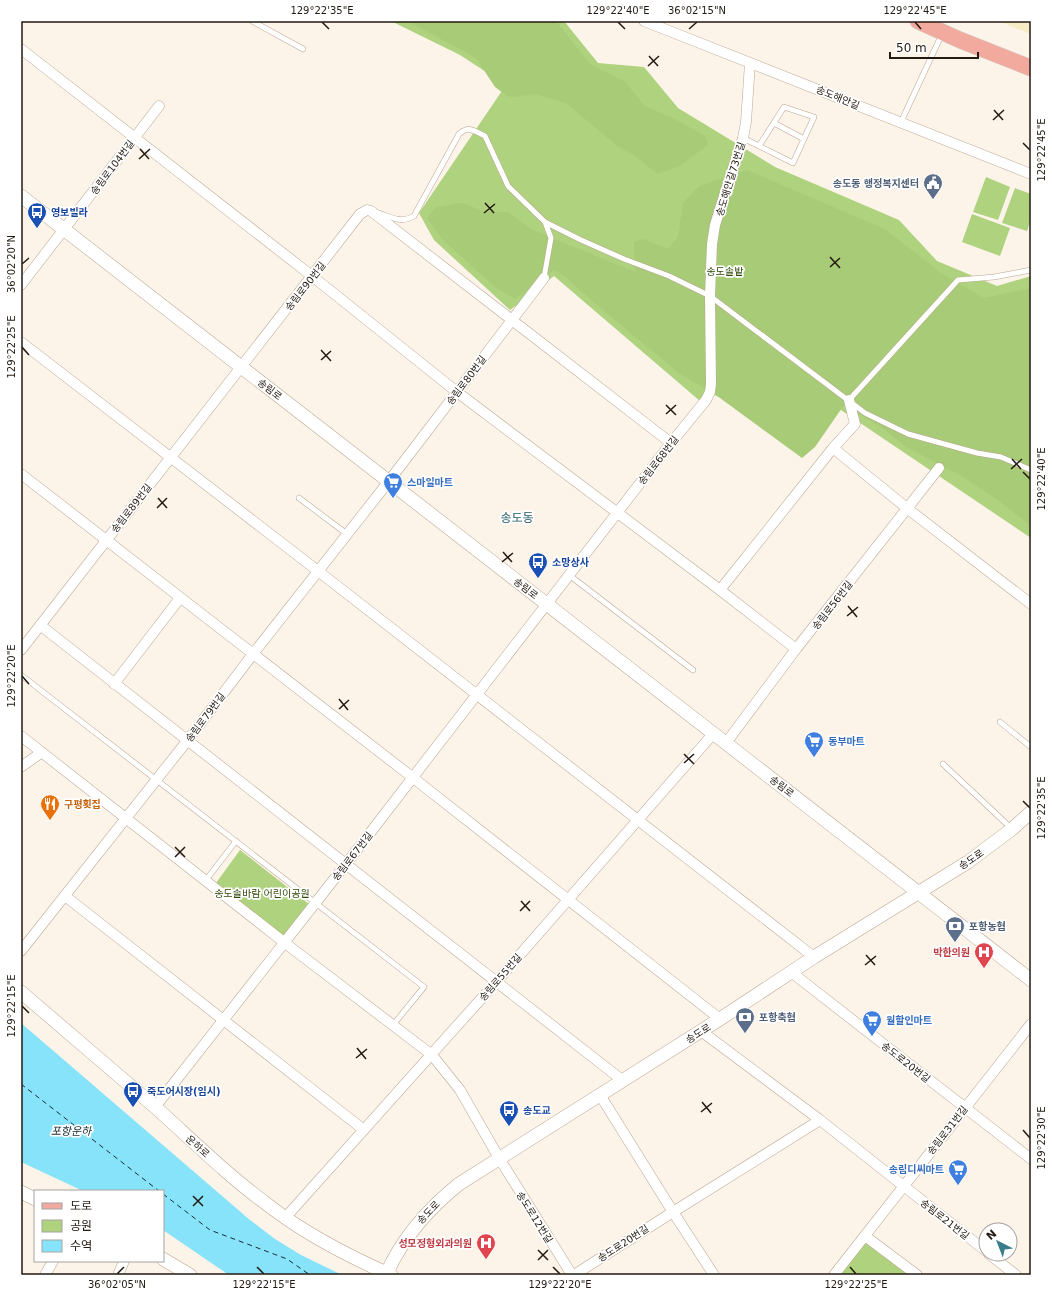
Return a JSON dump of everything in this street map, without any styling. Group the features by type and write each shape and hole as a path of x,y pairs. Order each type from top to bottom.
{"main road":[{"path":"918,21 1031,68"}],"street":[{"name":"송도해안길","path":"644,21 1031,174"},
{"path":"21,49 312,276 457,392 796,649"},
{"name":"송도해안길73번길","path":"710,296 712,244 715,225 743,138 746,122 750,62"},
{"name":"송림로104번길","path":"21,285 159,106"},
{"name":"송림로","path":"21,196 1031,980"},
{"name":"송림로90번길","path":"241,367 360,214 367,210 371,211"},
{"path":"371,211 671,443"},
{"name":"송림로80번길","path":"389,482 544,278"},
{"name":"송림로68번길","path":"547,604 706,400 710,392 711,384 710,296"},
{"path":"21,342 477,694 814,957"},
{"name":"송림로89번길","path":"21,650 241,367"},
{"path":"720,590 833,448 855,424 849,400"},
{"path":"833,448 908,509 1031,604"},
{"name":"송림로56번길","path":"726,743 796,649 939,468"},
{"path":"21,474 412,777 720,1019"},
{"name":"송림로79번길","path":"21,951 389,482"},
{"path":"114,684 180,598"},
{"name":"송림로67번길","path":"155,1107 222,1020 285,943 547,604"},
{"path":"40,625 622,1080"},
{"name":"송림로55번길","path":"286,1218 432,1055 713,734"},
{"name":"송도로12번길","path":"21,736 285,943 432,1055 460,1090 499,1158 573,1275"},
{"path":"21,766 42,752"},
{"name":"송도로","path":"388,1274 396,1254 407,1237 430,1209 459,1184 720,1019 814,957 968,862 1012,829 1031,812"},
{"path":"65,896 364,1130"},
{"name":"송도로20번길","path":"791,972 965,1108"},
{"name":"운하로","path":"21,992 155,1107 256,1197 286,1218 337,1249 388,1274"},
{"name":"송림로31번길","path":"835,1275 1031,1024"},
{"path":"701,1031 820,1120 903,1187"},
{"path":"600,1095 714,1275"},
{"path":"965,1108 1031,1159"},
{"name":"송도로20번길","path":"573,1275 820,1120"},
{"name":"송림로21번길","path":"903,1187 978,1246"},
{"path":"21,1192 34,1198"},
{"path":"865,1236 917,1275"},
{"path":"164,1259 190,1275"},
{"path":"45,1275 52,1262"},
{"path":"118,1275 124,1262"},
{"path":"999,1262 1016,1275"}],"lane":[{"path":"252,21 303,49"},
{"path":"901,122 942,32"},
{"path":"743,138 759,146 793,163 814,117 784,107 759,146"},
{"path":"774,123 804,139"},
{"path":"371,211 402,221 408,220 414,216 459,134 468,129 475,131 485,136 508,186 545,222 581,240 624,259 669,276 710,296 865,413 908,434 977,453 1001,457 1031,470"},
{"path":"544,278 551,238 545,222"},
{"path":"849,400 958,280 994,277 1031,270"},
{"path":"299,498 347,534"},
{"path":"569,575 693,670"},
{"path":"21,675 424,987 393,1025"},
{"path":"1000,722 1031,747"},
{"path":"943,764 1012,829"},
{"path":"206,880 236,841"}],"green space":[{"name":"송도솔밭","path":"391,21 564,21 598,63 644,67 678,108 775,167 899,220 937,261 997,286 1031,276 1031,538 829,402 716,386 700,401 554,276 510,310 434,240 419,213 506,85 460,55"},
{"path":"408,21 556,21 590,64 624,81 645,106 673,118 705,136 708,145 679,166 658,174 635,156 616,145 566,103 535,94 513,97 507,96 495,87 476,58"},
{"name":"송도솔밭","path":"747,170 885,229 941,273 984,298 1031,288 1031,526 998,500 958,474 906,447 881,427 844,405 815,447 802,458 720,398 679,373 564,276 554,270 515,299 495,287 444,241 427,218 436,207 462,203 486,212 508,212 533,230 635,272 634,242 643,239 668,249 678,237 683,203 699,186"},
{"path":"986,177 1010,187 998,220 973,212"},
{"path":"1015,188 1031,194 1031,220 1027,231 1002,223"},
{"path":"972,214 1010,228 1000,256 962,242"},
{"name":"송도솔바람 어린이공원","path":"240,850 309,904 283,936 216,883"},
{"path":"866,1241 911,1275 842,1275 841,1274"}],"sand":[{"path":"1001,21 1031,21 1031,34 1010,26"}],"water":[{"name":"포항운하","path":"21,1023 250,1220 275,1239 301,1255 342,1275 227,1275 164,1231 164,1190 81,1190 21,1162"}],"ferry route":[{"path":"21,1084 158,1190"},
{"path":"164,1195 210,1230 287,1259 310,1275"}],"place":[{"name":"송도동 행정복지센터","path":"933,200"},
{"name":"영보빌라","path":"37,229"},
{"name":"스마일마트","path":"393,499"},
{"name":"소망상사","path":"538,579"},
{"name":"동부마트","path":"814,758"},
{"name":"구평횟집","path":"50,821"},
{"name":"포항농협","path":"955,943"},
{"name":"박한의원","path":"984,969"},
{"name":"포항축협","path":"745,1034"},
{"name":"월할인마트","path":"872,1037"},
{"name":"죽도어시장(임시)","path":"133,1108"},
{"name":"송도교","path":"509,1127"},
{"name":"송림디씨마트","path":"958,1186"},
{"name":"성모정형외과의원","path":"486,1260"}],"district":[{"name":"송도동","path":"517,518"}]}
